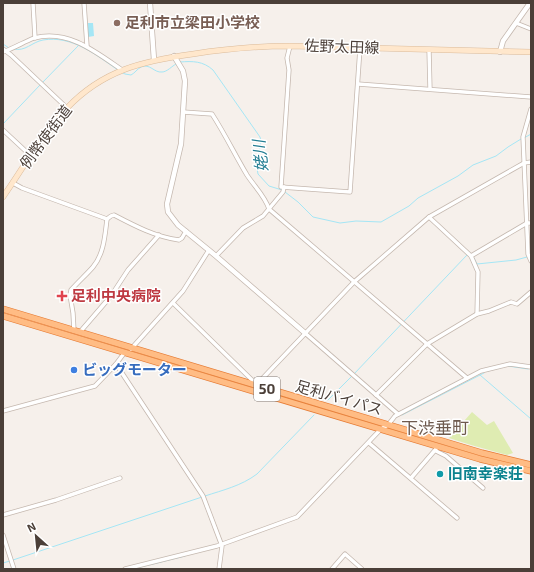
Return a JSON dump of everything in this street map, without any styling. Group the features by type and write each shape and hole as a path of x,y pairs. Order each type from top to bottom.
{"highway":[{"name":"足利バイパス","path":"3,309 482,453 531,465"},
{"name":"足利バイパス","path":"3,316 381,429 436,448 531,471"}],"main road":[{"name":"佐野太田線","path":"154,60 175,58 232,48 290,46 531,52"},
{"name":"例幣使街道","path":"3,197 52,126 67,108 91,87 120,71 154,60"}],"street":[{"path":"33,3 35,38"},
{"path":"84,3 87,46"},
{"path":"150,3 154,60"},
{"path":"500,52 501,44 530,3"},
{"path":"516,23 531,29"},
{"path":"67,108 5,51 35,38 56,36 63,37 87,46 120,71"},
{"path":"290,46 287,58 289,70 281,186 350,192 360,48"},
{"path":"429,50 430,89"},
{"path":"175,58 185,77 181,144 167,208 173,220 306,333 398,414"},
{"path":"358,84 531,97"},
{"path":"531,109 523,138 529,223 528,254 531,261"},
{"path":"183,112 212,114 248,176 267,201 269,209 467,378"},
{"path":"3,130 31,156"},
{"path":"173,303 252,383 260,381 354,282 429,217 524,163 531,162"},
{"path":"13,182 22,188 107,219"},
{"path":"216,256 243,228 263,216 283,192 284,187"},
{"path":"77,332 70,295 71,290 98,260 102,252 107,219 114,215 135,226 159,235 179,240 186,231"},
{"path":"429,217 471,256 478,272 477,314"},
{"path":"471,256 529,223"},
{"path":"77,332 98,312 111,296 128,270 159,235"},
{"path":"3,411 95,386 173,303 183,291 209,250"},
{"path":"376,395 427,344 477,314 511,302 517,304 531,292"},
{"path":"116,364 203,496 222,544 219,569"},
{"path":"125,569 222,544 292,519 300,514 381,429 388,425 398,414 481,371 506,364 531,367"},
{"path":"369,442 457,518"},
{"path":"411,478 436,448 483,488"},
{"path":"3,515 56,500 120,478"},
{"path":"3,535 14,569"},
{"path":"332,569 345,554 362,569"}],"green space":[{"path":"472,412 487,425 494,421 513,453 507,455 449,438"}],"water":[{"path":"87,23 93,23 94,36 88,37"}],"waterway":[{"name":"姥川","path":"14,49 22,49 43,40 64,40 74,43 101,58 118,70"},
{"name":"姥川","path":"3,44 9,48"},
{"path":"42,83 79,45"},
{"name":"姥川","path":"180,62 198,62 213,70 260,137 261,141 257,168 258,174 269,186 282,190"},
{"name":"姥川","path":"123,73 131,75 144,66 159,72 164,72 176,64"},
{"path":"3,124 40,85"},
{"name":"姥川","path":"524,138 531,134"},
{"name":"姥川","path":"285,192 313,217 340,223 356,221 381,222 409,206 418,198 458,176 473,165 496,156 521,139"},
{"path":"354,374 467,255"},
{"path":"474,258 477,264 516,260 527,257"},
{"path":"508,366 528,369"},
{"path":"488,371 503,367"},
{"path":"402,415 484,373"},
{"path":"480,375 531,419"},
{"path":"328,400 351,377"},
{"path":"205,496 238,485 257,474 314,415"},
{"path":"13,560 202,497"},
{"path":"133,569 185,556"},
{"path":"3,563 10,561"}],"place":[{"name":"足利市立梁田小学校","path":"117,23"},
{"name":"足利中央病院","path":"62,296"},
{"name":"ビッグモーター","path":"74,370"},
{"name":"旧南幸楽荘","path":"440,474"}],"district":[{"name":"下渋垂町","path":"435,428"}]}
